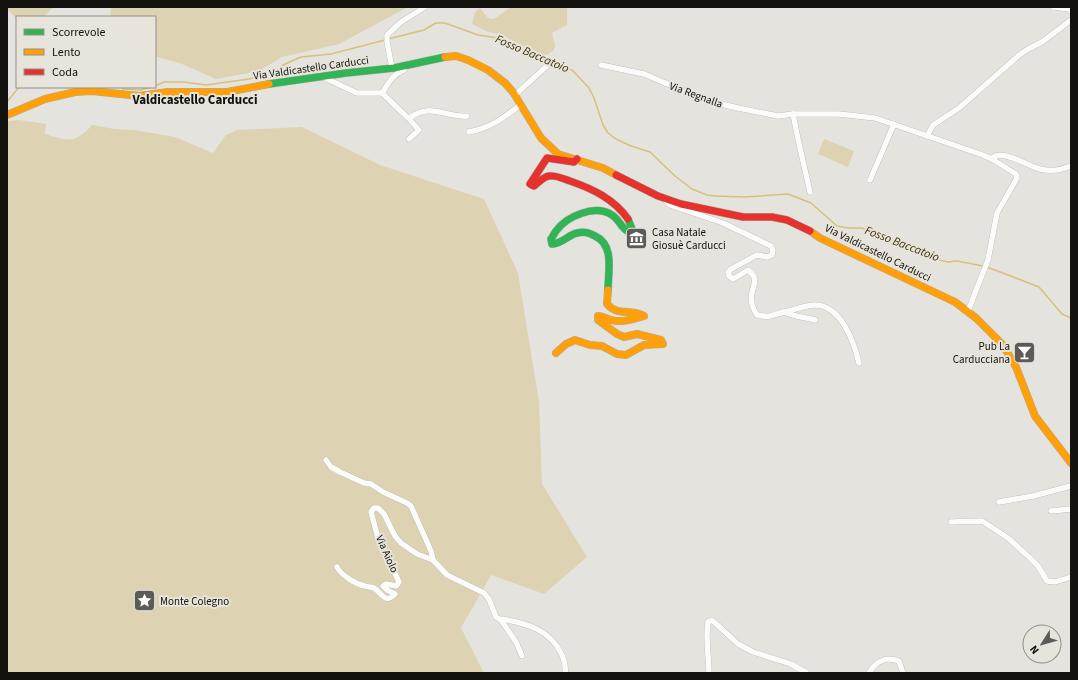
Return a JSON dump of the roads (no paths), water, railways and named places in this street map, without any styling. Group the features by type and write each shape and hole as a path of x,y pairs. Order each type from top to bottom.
{"street":[{"path":"392,68 386,40 389,32 401,22 425,7"},
{"path":"1053,7 1071,10"},
{"path":"927,136 932,125 959,108 1018,56 1071,20"},
{"name":"Via Valdicastello Carducci","path":"7,115 26,105 66,94 85,91 112,90 140,96 171,91 200,93 228,92 280,82 366,70 392,68 444,56 461,56 477,64 511,89 546,145 558,154 603,168 666,199 682,204 743,217 772,217 804,226 820,238 956,302 968,311 1002,344 1016,367 1035,416 1071,463"},
{"path":"515,95 549,64"},
{"name":"Via Regnalla","path":"601,65 644,74 708,101 778,116 793,114 839,114 875,118 980,154 992,159 1016,174 1017,178 998,212 988,260 968,311"},
{"path":"382,93 391,77 404,70 404,66"},
{"path":"323,77 357,93 382,93 406,117 410,118 411,122 418,130 409,139"},
{"path":"469,132 494,124 520,104"},
{"path":"410,118 418,112 435,111 467,116"},
{"path":"793,114 810,192"},
{"path":"870,180 894,124"},
{"path":"992,159 994,156 999,154 1041,170 1059,170 1071,166"},
{"name":"Via Valdicastello Carducci","path":"556,353 566,344 575,340 590,345 602,346 616,354 626,355 636,348 648,343 658,345 663,344 661,340 637,334 624,337 617,334 598,320 598,316 602,316 615,322 644,316 640,313 617,312 610,308 607,304 610,252 606,244 598,237 587,232 576,233 557,244 552,244 551,239 558,228 574,217 587,211 603,211 616,218 624,230 628,232 632,229 630,220 603,194 561,178 546,177 534,186 530,184 547,158 570,162 574,162 577,159"},
{"path":"666,199 670,205 723,224 771,246 773,250 772,255 767,257 757,255 728,272 733,278 748,270 754,275 756,282 751,295 753,309 757,315 767,318 784,312 815,305 826,308 845,324 859,363"},
{"path":"784,312 793,316 815,320"},
{"name":"Via Aiolo","path":"326,460 331,467 340,472 364,483 371,484 383,492 411,506 431,550 433,560 447,575 484,593 489,599 496,617 501,620 516,642 522,656"},
{"path":"1000,502 1033,496 1071,486"},
{"name":"Via Aiolo","path":"337,566 340,573 364,586 375,588 382,596 386,598 392,597 394,594 386,590 383,586 386,584 396,586 399,582 382,548 371,512 374,508 378,508 384,514 395,536 401,543 417,554 433,560"},
{"path":"1051,511 1071,509"},
{"path":"951,522 982,521 1008,538 1029,557 1038,566 1048,581 1055,582 1071,577"},
{"path":"501,620 516,621 547,634 559,649 566,668 565,673"},
{"path":"709,673 709,656 706,633 708,622 712,620 738,644 754,652 791,664 807,673"},
{"path":"868,673 874,665 882,659 891,658 899,661 903,673"}],"waterway":[{"name":"Fosso Baccatoio","path":"388,39 424,30 436,23 445,23 478,35 498,38 512,44 533,57 572,70 589,88 603,125 608,133 616,139 631,146 650,152 675,176 692,189 707,195 715,196 745,197 788,194 811,203 837,226 862,228 939,260 948,262 957,261 983,266"},
{"name":"Fosso Baccatoio","path":"156,86 164,82 184,82 206,85 249,79 277,71 283,65 301,57 331,54 385,40"},
{"name":"Fosso Baccatoio","path":"7,102 18,88"},
{"name":"Fosso Baccatoio","path":"122,88 140,90 148,88"},
{"name":"Fosso Baccatoio","path":"987,267 1039,287 1062,314 1071,318"}],"place":[{"name":"Casa Natale Giosuè Carducci","path":"636,238"},
{"name":"Pub La Carducciana","path":"1025,352"},
{"name":"Monte Colegno","path":"144,601"}],"district":[{"name":"Valdicastello Carducci","path":"195,100"}]}
